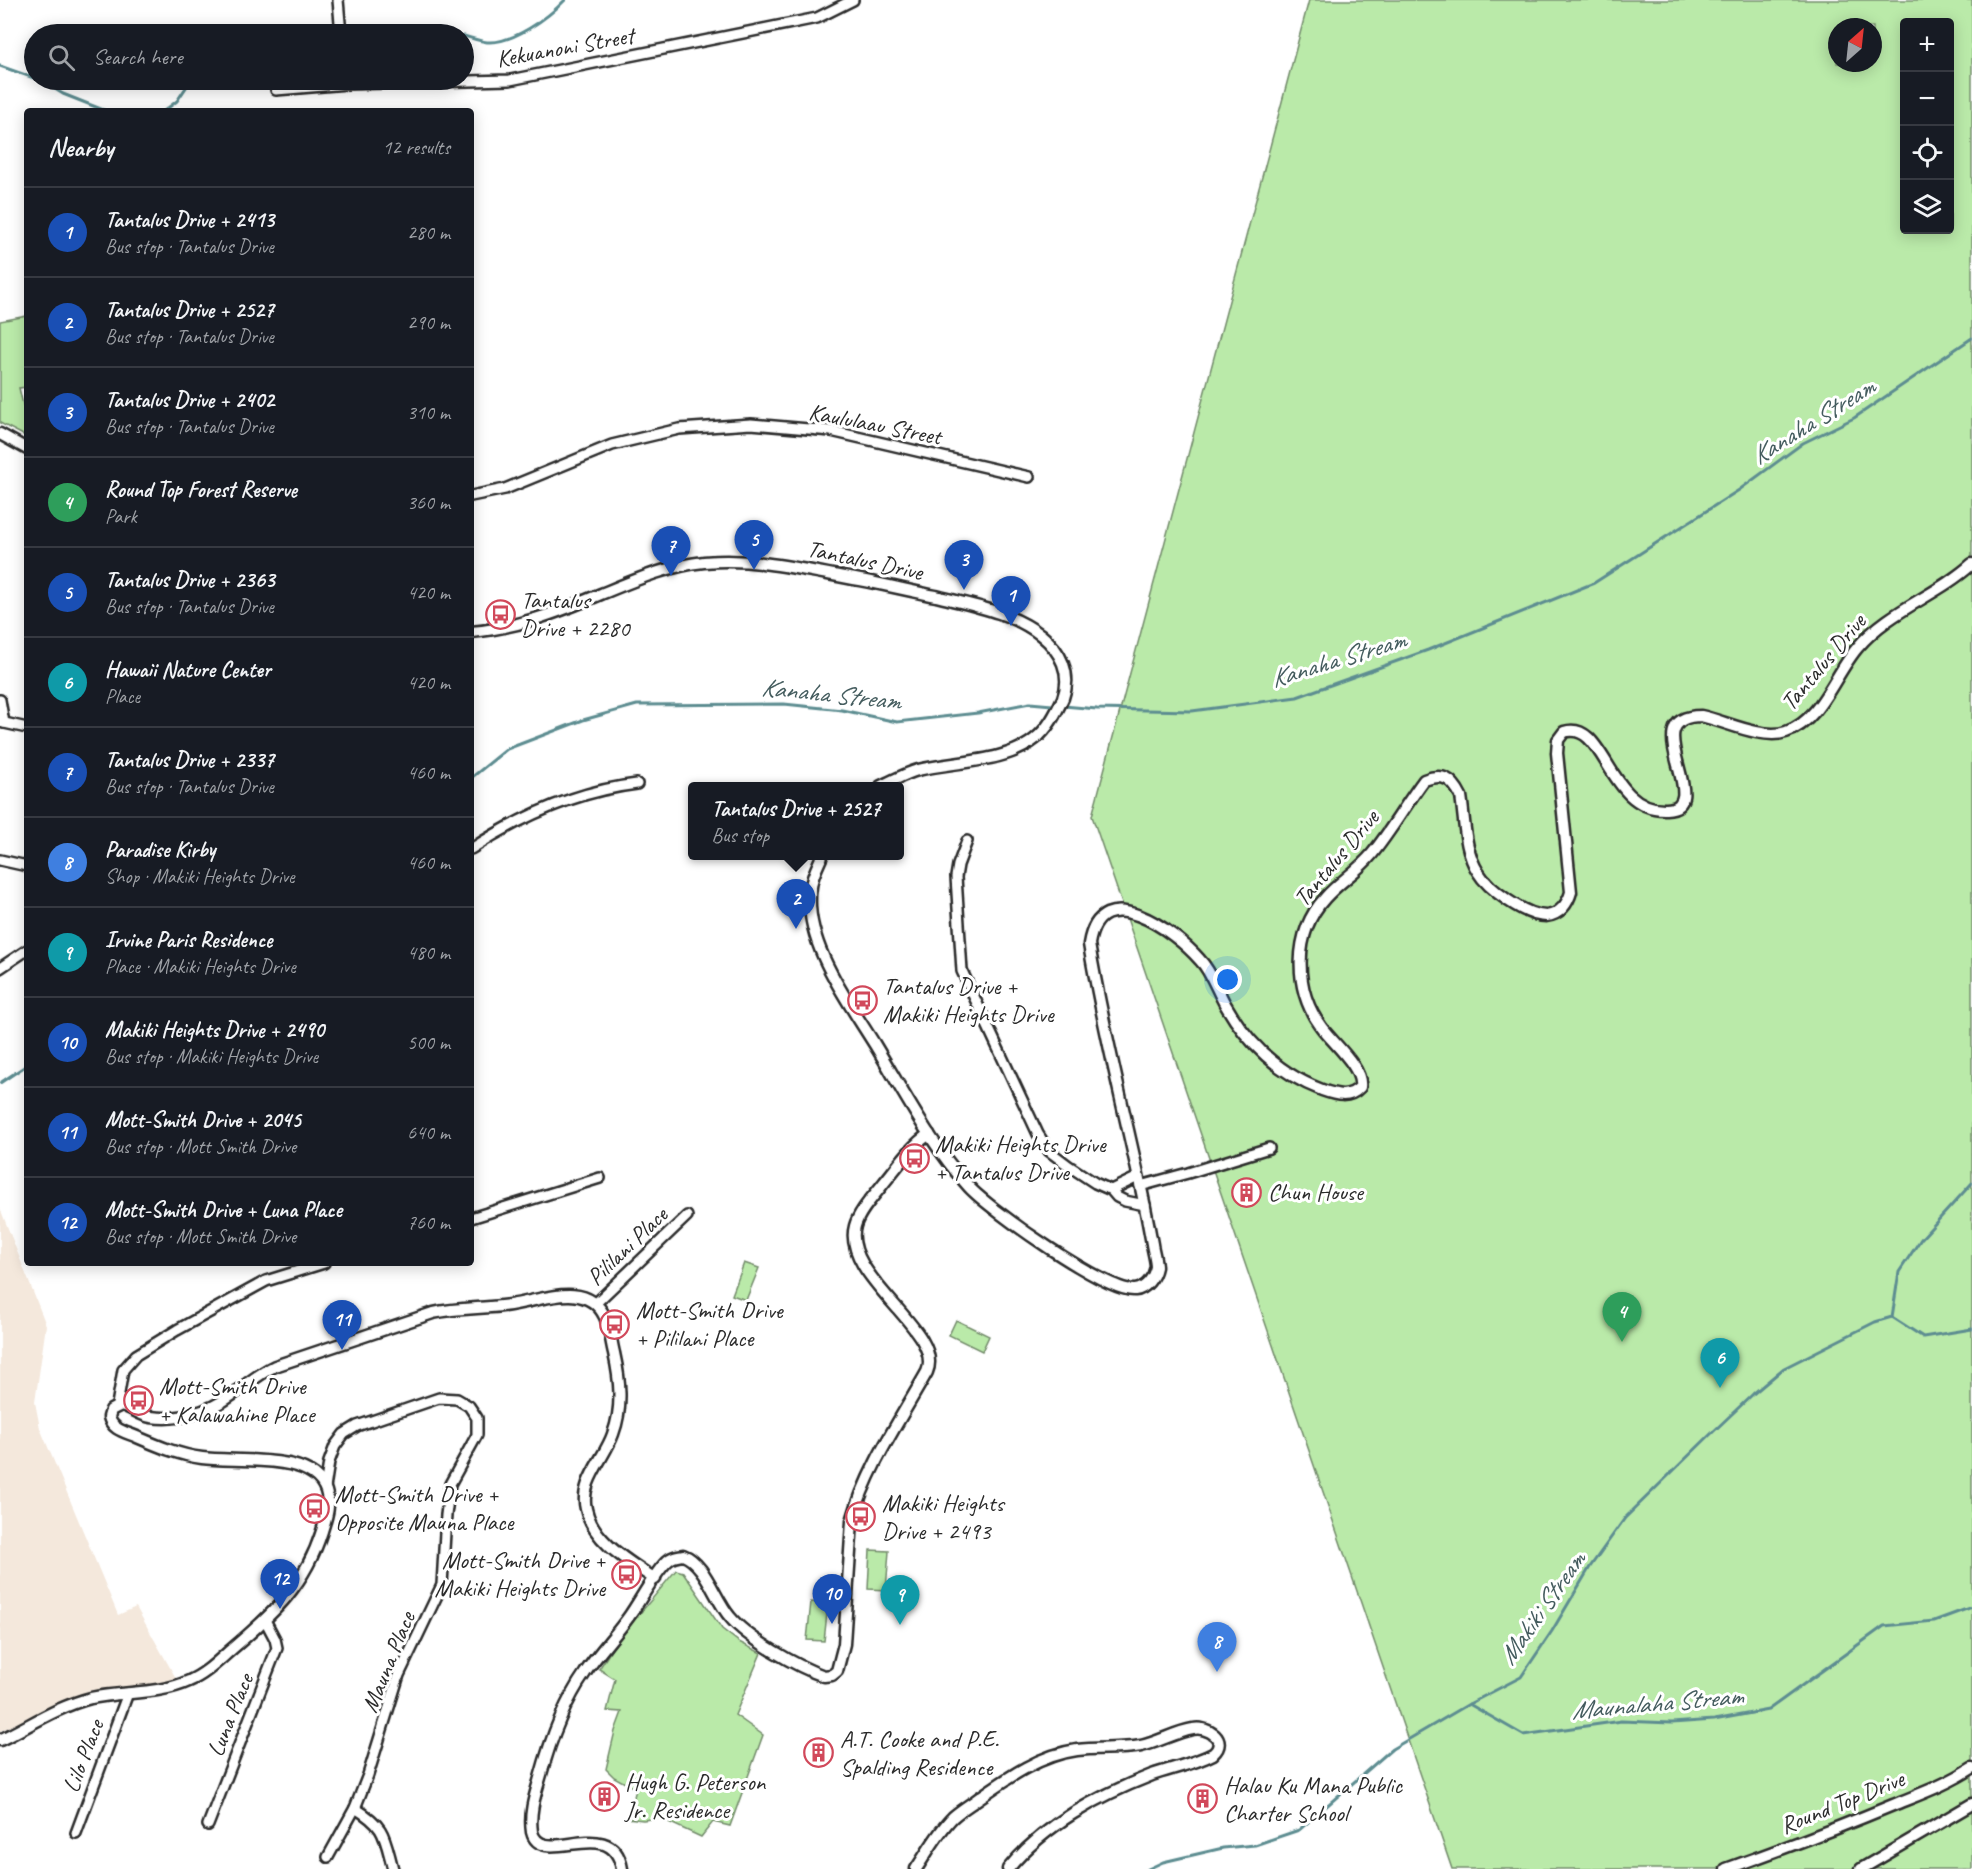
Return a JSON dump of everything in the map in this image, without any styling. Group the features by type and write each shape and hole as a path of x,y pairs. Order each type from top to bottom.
{"street":[{"path":"338,0 340,24"},
{"name":"Kekuanoni Street","path":"474,80 510,80 817,18 853,0"},
{"name":"Kaululaau Street","path":"474,495 505,489 612,445 679,429 751,424 831,430 1029,477"},
{"path":"0,434 24,447"},
{"name":"Tantalus Drive","path":"474,632 532,621 669,568 706,562 751,561 822,572 973,605 1021,623 1040,634 1055,649 1066,672 1068,684 1056,713 1044,731 1028,745 1008,753 916,771 890,782"},
{"name":"Tantalus Drive","path":"820,860 811,886 810,910 814,934 836,981 929,1134 950,1163 970,1188 990,1206 1084,1270 1133,1291 1142,1289 1148,1284 1156,1266 1089,944 1092,928 1101,917 1114,911 1134,914 1156,923 1174,935 1203,962 1230,1013 1263,1054 1282,1069 1309,1085 1341,1096 1350,1095 1360,1087 1360,1075 1356,1067 1318,1023 1307,1002 1301,963 1303,938 1316,908 1370,856 1424,780 1434,776 1444,777 1458,789 1469,852 1477,872 1489,886 1510,901 1530,911 1547,916 1554,914 1568,902 1571,892 1557,753 1558,740 1564,732 1578,731 1586,734 1623,789 1634,799 1645,806 1673,808 1679,804 1683,796 1683,782 1672,744 1675,730 1681,720 1691,716 1701,716 1770,734 1795,729 1807,721 1815,711 1843,666 1874,629 1960,575 1972,564"},
{"path":"0,700 2,723 24,727"},
{"path":"474,847 505,828 564,802 611,788 637,784"},
{"path":"968,841 958,865 956,877 962,971 1038,1134 1049,1151 1095,1183 1111,1190 1125,1201 1145,1205"},
{"path":"0,860 24,865"},
{"path":"0,968 24,952"},
{"path":"622,1869 619,1856 612,1848 599,1844 558,1850 544,1848 535,1840 531,1819 532,1807 551,1742 566,1707 585,1673 627,1620 669,1560 683,1555 689,1557 700,1569 720,1604 740,1628 762,1643 815,1673 824,1676 832,1675 837,1671 844,1644 850,1543 856,1507 867,1480 927,1372 930,1362 928,1351 914,1329 873,1280 859,1255 854,1232 861,1213 906,1154 929,1134"},
{"path":"1111,1190 1139,1181 1188,1173 1269,1148"},
{"path":"474,1217 600,1178"},
{"name":"Pililani Place","path":"595,1304 687,1216"},
{"path":"117,1405 123,1370 136,1355 266,1281 314,1266"},
{"path":"0,1740 79,1702 171,1687 191,1680 209,1669 265,1620 293,1590 314,1553 328,1512 325,1488 316,1475 295,1465 207,1459 169,1450 114,1427 109,1417 111,1410 117,1405 125,1405 153,1417 170,1418 193,1414 223,1401 275,1366 444,1311 522,1304 564,1294 583,1297 595,1304 603,1314 617,1367 620,1404 612,1438 589,1480 585,1509 591,1523 623,1558 655,1579"},
{"name":"Mauna Place","path":"325,1488 329,1462 335,1446 344,1434 357,1426 440,1398 457,1399 469,1406 477,1418 477,1435 450,1484 442,1585 399,1676 368,1775 355,1808 328,1857"},
{"name":"Luna Place","path":"208,1825 277,1648 265,1620"},
{"name":"Lilo Place","path":"76,1833 128,1693"},
{"path":"916,1869 954,1817 1026,1767 1045,1758 1078,1750 1117,1750 1142,1746 1190,1729 1215,1733 1218,1746 1213,1754 1137,1781 1087,1805 1055,1825 1027,1848 1008,1869"},
{"name":"Round Top Drive","path":"1726,1869 1878,1812 1941,1785 1972,1768"},
{"path":"1862,1869 1972,1804"},
{"path":"355,1808 373,1819 384,1834 393,1869"}],"shaded area":[{"path":"0,1208 46,1325 35,1402 40,1428 118,1615 136,1607 177,1680 76,1697 0,1731"}],"green space":[{"path":"1309,0 1972,0 1972,1869 1452,1869 1092,816"},
{"path":"24,317 24,387 19,388 24,409 24,435 0,423 0,321"},
{"path":"744,1263 759,1268 746,1300 732,1295"},
{"path":"956,1320 989,1336 982,1351 949,1335"},
{"path":"870,1550 889,1551 886,1590 868,1589"},
{"path":"676,1570 683,1572 722,1629 739,1642 761,1653 735,1715 763,1735 730,1826 713,1822 701,1837 660,1818 643,1820 626,1818 636,1789 614,1777 606,1769 622,1712 607,1711 615,1679 599,1669 617,1641"},
{"path":"811,1602 828,1604 824,1641 807,1640"}],"waterway":[{"path":"474,39 487,42 507,39 539,22 565,0"},
{"path":"0,66 24,74"},
{"path":"56,90 98,108"},
{"path":"168,108 177,101 184,90"},
{"name":"Kanaha Stream","path":"474,776 507,749 583,720 637,705 784,704 842,710 897,722 978,713 1030,703 1097,709 1192,711 1297,697 1428,650 1594,583 1739,490 1803,443 1854,418 1972,338"},
{"name":"Kanaha Stream","path":"0,1083 24,1067"},
{"path":"1892,1317 1899,1272 1921,1239 1972,1183"},
{"path":"1892,1317 1923,1337 1972,1329"},
{"name":"Makiki Stream","path":"1148,1869 1163,1862 1223,1848 1255,1845 1299,1830 1392,1749 1521,1677 1552,1631 1590,1567 1625,1518 1714,1431 1784,1368 1875,1322 1892,1317"},
{"name":"Maunalaha Stream","path":"1469,1704 1523,1735 1621,1721 1672,1723 1714,1720 1768,1710 1884,1626 1934,1621 1972,1607"}],"place":[{"name":"Tantalus Drive + 2363","path":"754,570"},
{"name":"Tantalus Drive + 2337","path":"671,576"},
{"name":"Tantalus Drive + 2402","path":"964,590"},
{"name":"Tantalus Drive + 2280","path":"500,614"},
{"name":"Tantalus Drive + 2413","path":"1011,626"},
{"name":"Tantalus Drive + 2527","path":"796,929"},
{"name":"Tantalus Drive + Makiki Heights Drive","path":"862,1000"},
{"name":"Makiki Heights Drive + Tantalus Drive","path":"914,1158"},
{"name":"Chun House","path":"1247,1192"},
{"name":"Mott-Smith Drive + Pililani Place","path":"615,1324"},
{"name":"Round Top Forest Reserve","path":"1622,1342"},
{"name":"Mott-Smith Drive + 2045","path":"342,1350"},
{"name":"Hawaii Nature Center","path":"1720,1388"},
{"name":"Mott-Smith Drive + Kalawahine Place","path":"138,1400"},
{"name":"Mott-Smith Drive + Opposite Mauna Place","path":"314,1508"},
{"name":"Makiki Heights Drive + 2493","path":"861,1517"},
{"name":"Mott-Smith Drive + Makiki Heights Drive","path":"626,1574"},
{"name":"Mott-Smith Drive + Luna Place","path":"280,1609"},
{"name":"Makiki Heights Drive + 2490","path":"832,1624"},
{"name":"Irvine Paris Residence","path":"900,1625"},
{"name":"Paradise Kirby","path":"1217,1672"},
{"name":"A.T. Cooke and P.E. Spalding Residence","path":"819,1753"},
{"name":"Hugh G. Peterson Jr. Residence","path":"604,1796"},
{"name":"Halau Ku Mana Public Charter School","path":"1203,1799"}]}
